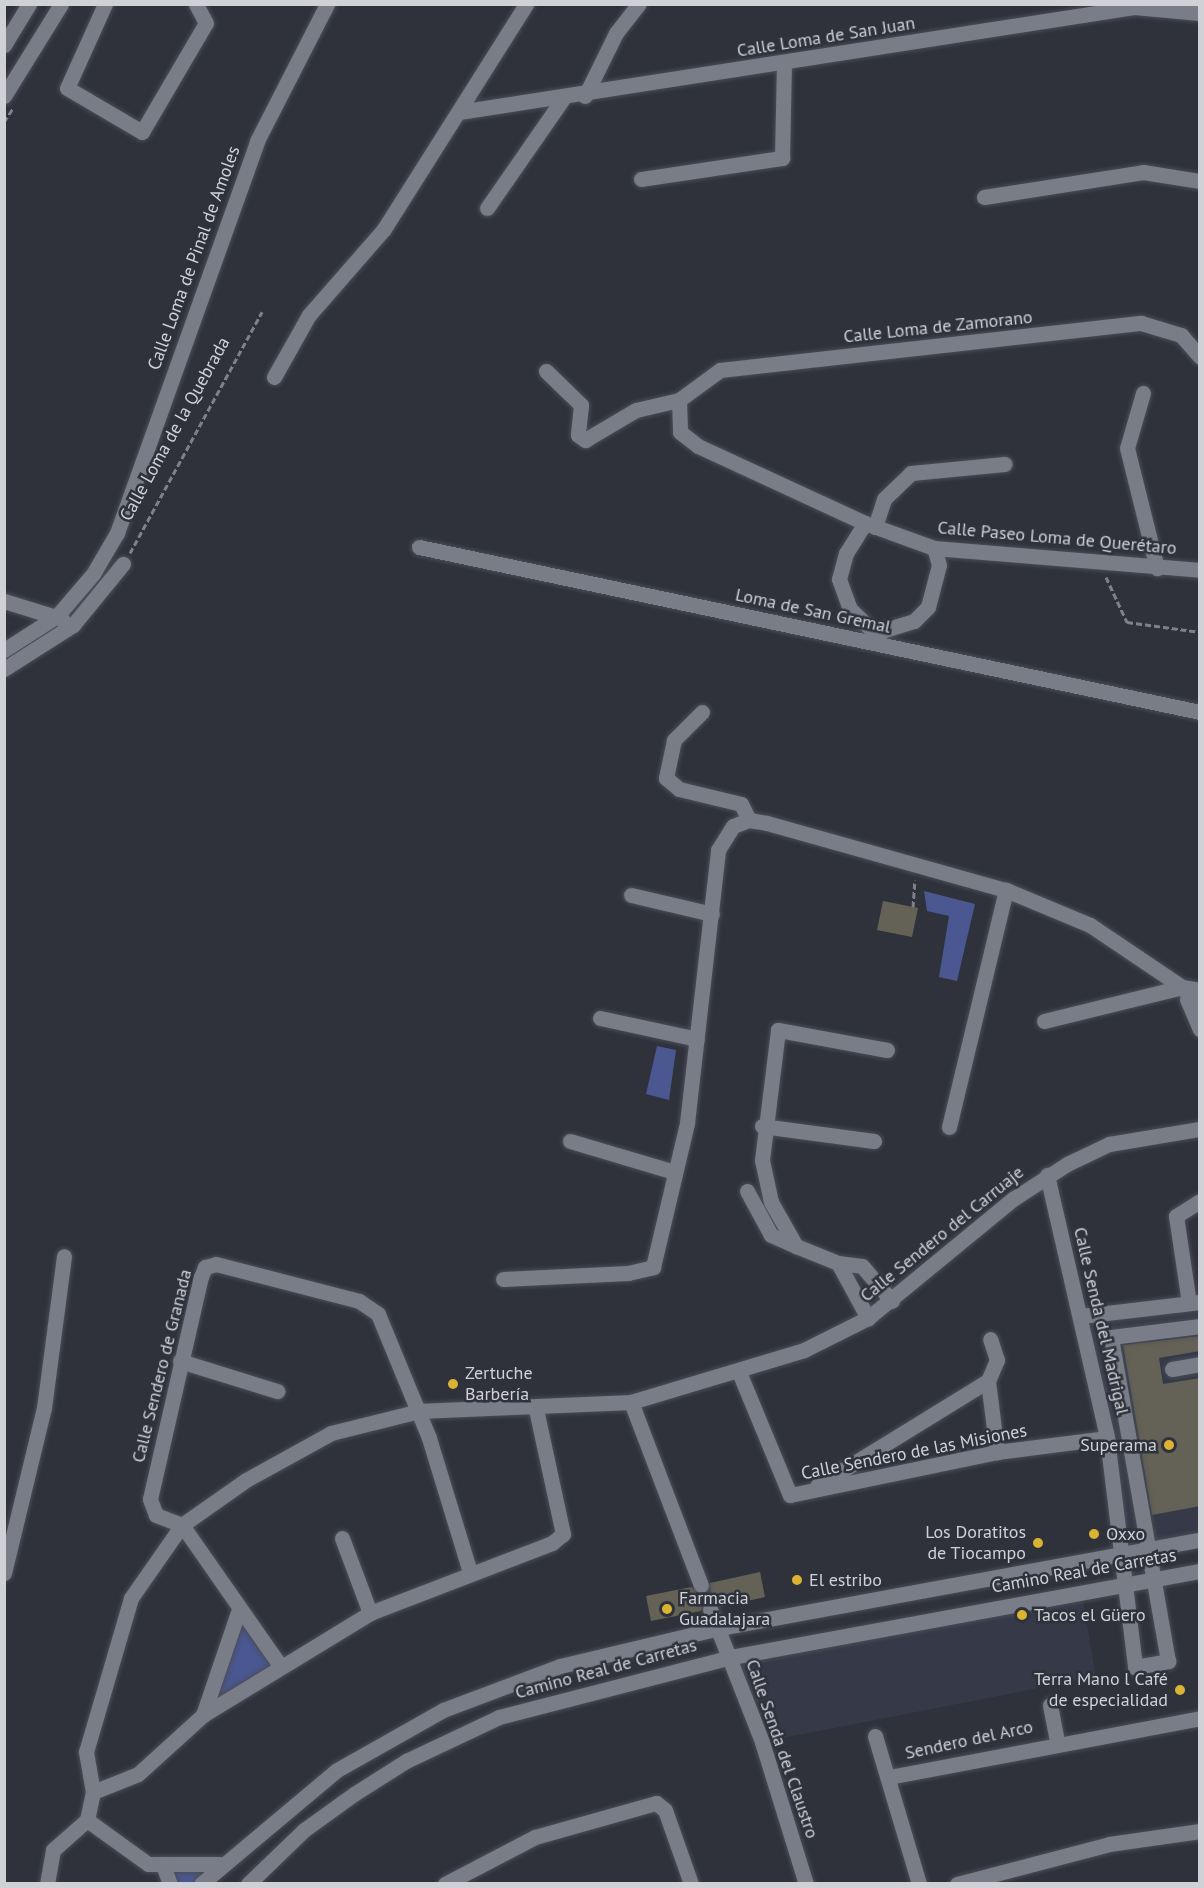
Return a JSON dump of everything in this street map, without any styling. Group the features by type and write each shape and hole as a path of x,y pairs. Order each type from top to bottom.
{"street":[{"path":"4,45 29,4"},
{"path":"4,96 61,4"},
{"path":"105,4 67,88 142,132 206,23 196,4"},
{"name":"Calle Loma de Pinal de Amoles","path":"117,534 257,141 327,4"},
{"path":"274,377 309,315 384,229 526,4"},
{"path":"585,96 616,33 639,4"},
{"name":"Calle Loma de San Juan","path":"459,112 562,100 1134,7 1200,13"},
{"path":"641,179 782,158 784,64"},
{"path":"487,208 562,100"},
{"path":"984,197 1143,172 1200,182"},
{"name":"Calle Loma de Zamorano","path":"679,400 720,370 1142,323 1181,335 1200,357"},
{"path":"546,371 581,405 578,435 585,440 636,410 679,400"},
{"path":"1143,393 1127,448 1157,568"},
{"name":"Calle Paseo Loma de Querétaro","path":"679,400 680,432 698,446 870,525 934,548 1200,570"},
{"path":"934,548 939,565 928,607 914,621 873,638 850,609 839,579 846,553 870,525 884,499 911,473 1005,464"},
{"name":"Calle Loma de la Quebrada","path":"104,555 117,534"},
{"name":"Calle Loma de la Quebrada","path":"117,534 123,564"},
{"name":"Loma de San Gremal","path":"419,547 873,638 1200,712"},
{"path":"4,650 57,616 93,574 104,555 123,564 73,625 4,669"},
{"path":"4,601 57,616 73,625"},
{"path":"702,712 674,740 666,778 679,789 741,804 749,820"},
{"path":"503,1279 628,1273 653,1267 671,1171 687,1123 721,839 733,826 749,820 1006,890 1090,925 1182,987 1200,1008"},
{"path":"949,1126 1006,890"},
{"path":"631,895 712,914"},
{"path":"1182,987 1200,1029"},
{"path":"1044,1021 1182,987 1200,990"},
{"path":"600,1018 698,1039"},
{"path":"796,1246 763,1178 762,1126 778,1029 887,1050"},
{"path":"762,1126 874,1141"},
{"name":"Calle Sendero del Carruaje","path":"87,1820 93,1792 86,1752 132,1598 182,1525 246,1480 331,1433 419,1411 536,1409 631,1401 739,1372 804,1350 868,1318 892,1301 1047,1175 1109,1144 1200,1129"},
{"path":"570,1141 671,1171"},
{"name":"Calle Senda del Madrigal","path":"1047,1175 1107,1438 1121,1584 1135,1667 1168,1661 1155,1579"},
{"path":"747,1191 771,1235 838,1263 867,1269 892,1301"},
{"path":"1081,1316 1195,1302 1176,1216 1200,1201"},
{"path":"4,1573 11,1519 44,1408 64,1256"},
{"path":"838,1263 868,1318"},
{"name":"Calle Sendero de Granada","path":"182,1525 156,1515 150,1499 180,1362 205,1267 216,1264 370,1305 419,1411"},
{"path":"1155,1579 1111,1337 1200,1326"},
{"path":"990,1339 997,1360 988,1381 997,1452"},
{"path":"180,1362 277,1391"},
{"path":"1172,1369 1200,1364"},
{"name":"Calle Sendero de las Misiones","path":"739,1372 784,1488 794,1496 997,1452 1107,1438"},
{"path":"807,1492 988,1381"},
{"path":"631,1401 701,1585"},
{"path":"93,1792 147,1768 204,1715 370,1612 470,1572 552,1543 562,1534 536,1409"},
{"path":"419,1411 470,1572"},
{"path":"182,1525 281,1667"},
{"path":"342,1538 370,1612"},
{"name":"Camino Real de Carretas","path":"201,1884 220,1864 337,1770 443,1710 560,1666 719,1628 1118,1553 1200,1540"},
{"name":"Camino Real de Carretas","path":"248,1884 304,1830 406,1761 499,1717 730,1657 1200,1571"},
{"path":"204,1715 239,1609"},
{"name":"Calle Senda del Claustro","path":"710,1609 730,1657 806,1884"},
{"name":"Sendero del Arco","path":"1050,1705 1057,1741"},
{"name":"Sendero del Arco","path":"889,1777 1119,1727 1200,1718"},
{"path":"875,1736 889,1777 918,1884"},
{"path":"446,1884 535,1837 656,1803 668,1816 691,1884"},
{"path":"48,1884 53,1850 87,1820 128,1855 164,1865 220,1864"},
{"path":"957,1884 1109,1845 1200,1831"},
{"path":"164,1865 170,1884"}],"path":[{"name":"Calle Loma de la Quebrada","path":"123,564 262,312"},
{"path":"1100,563 1127,622 1200,632"},
{"path":"913,907 914,883"}],"shaded area":[{"path":"924,891 975,904 957,981 939,977 949,916 927,911"},
{"path":"657,1046 676,1050 669,1100 646,1094"},
{"path":"1199,1302 1199,1540 1118,1553 1081,1316"},
{"path":"1081,1589 1096,1677 762,1742 731,1657"},
{"path":"239,1609 281,1667 203,1715"},
{"path":"220,1864 201,1884 170,1883 163,1865"}],"building":[{"path":"883,901 918,908 912,937 877,930"},
{"name":"Superama","path":"1200,1336 1200,1351 1159,1358 1163,1384 1200,1378 1200,1506 1152,1515 1123,1345"},
{"path":"760,1572 765,1597 720,1607 707,1600 701,1611 651,1621 646,1596 691,1587 704,1594 710,1583"}],"tunnel":[{"path":"701,1585 710,1609"}],"place":[{"name":"Zertuche Barbería","path":"453,1384"},
{"name":"Superama","path":"1169,1445"},
{"name":"Oxxo","path":"1094,1534"},
{"name":"Los Doratitos de Tiocampo","path":"1038,1543"},
{"name":"El estribo","path":"797,1580"},
{"name":"Farmacia Guadalajara","path":"667,1609"},
{"name":"Tacos el Güero","path":"1022,1615"},
{"name":"Terra Mano l Café de especialidad","path":"1180,1690"}]}
